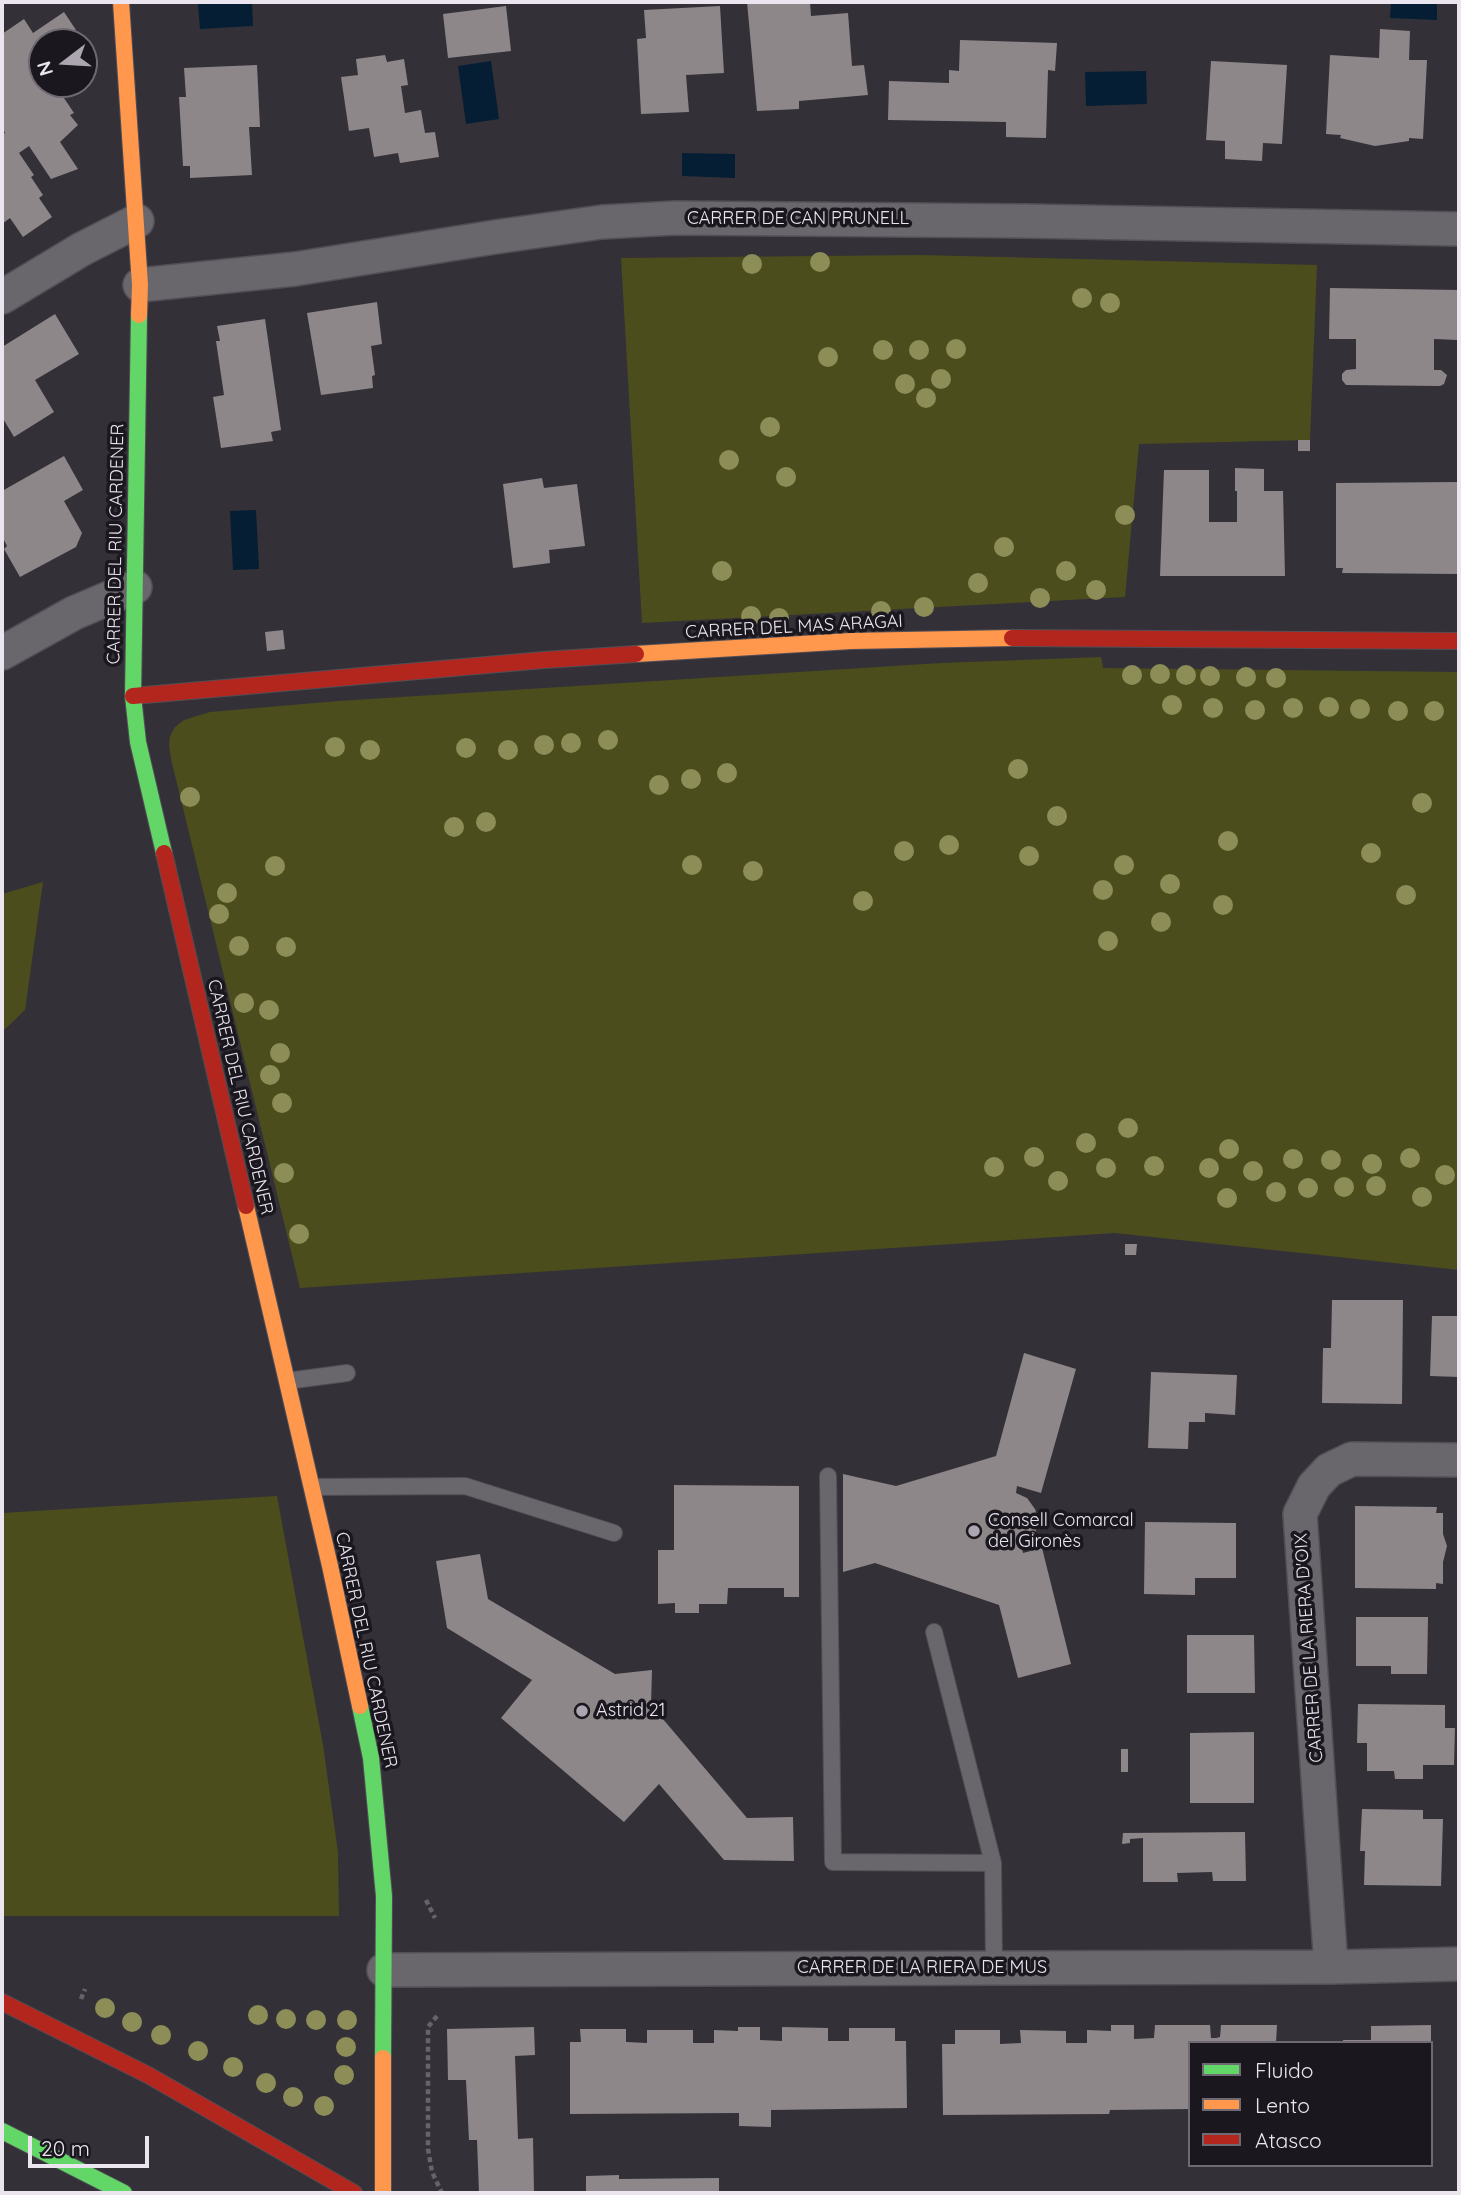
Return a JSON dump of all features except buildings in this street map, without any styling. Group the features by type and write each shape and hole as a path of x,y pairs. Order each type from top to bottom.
{"street":[{"name":"CARRER DEL RIU CARDENER","path":"121,2 141,285 133,696 138,742 312,1487 371,1758 384,1886 383,2193"},
{"name":"CARRER DE CAN PRUNELL","path":"141,285 295,269 602,222 675,218 1459,229"},
{"path":"2,297 82,249 137,221"},
{"path":"2,653 74,613 135,587"},
{"name":"CARRER DEL MAS ARAGAI","path":"133,696 544,660 851,641 1043,637 1459,641"},
{"name":"CARRER DE LA RIERA D'OIX","path":"1331,1967 1300,1514 1314,1486 1329,1471 1352,1459 1459,1460"},
{"name":"CARRER DE LA RIERA DE MUS","path":"384,1970 1331,1967 1459,1964"},
{"path":"2,2001 148,2075 354,2193"},
{"path":"2,2131 124,2193"}],"lane":[{"path":"287,1381 347,1373"},
{"path":"828,1476 833,1862 993,1863"},
{"path":"312,1487 465,1486 614,1533"},
{"path":"934,1632 993,1863 994,1967"}],"path":[{"path":"437,2016 428,2027 428,2149 432,2172 442,2193"}],"shaded area":[{"path":"921,255 1317,265 1310,440 1139,444 1125,597 642,623 621,258"},
{"path":"1101,657 1103,668 1459,672 1459,1270 1115,1233 300,1288 171,759 170,736 175,727 184,720 210,712 338,701 941,663"},
{"path":"43,882 25,1010 2,1032 2,894"},
{"path":"277,1496 323,1745 338,1852 339,1916 2,1916 2,1513"}],"water":[{"path":"252,2 253,26 200,29 198,4"},
{"path":"1391,2 1437,2 1437,20 1390,18"},
{"path":"491,61 499,119 466,124 458,66"},
{"path":"1146,71 1147,104 1086,106 1085,72"},
{"path":"682,153 735,154 735,178 682,176"},
{"path":"256,510 259,569 233,570 230,511"}],"traffic: fast":[{"path":"139,315 133,696 138,742 164,853"},
{"path":"360,1706 371,1758 384,1896 383,2058"},
{"path":"2,2131 124,2193"}],"traffic: slow":[{"path":"121,2 140,285 139,315"},
{"path":"636,654 851,641 1012,638"},
{"path":"246,1206 360,1706"},
{"path":"383,2058 383,2193"}],"traffic: jam":[{"path":"1012,638 1459,641"},
{"path":"133,696 636,654"},
{"path":"164,853 246,1206"},
{"path":"2,2002 148,2075 354,2193"}],"place":[{"name":"Consell Comarcal del Gironès","path":"974,1531"},
{"name":"Astrid 21","path":"582,1711"}]}
